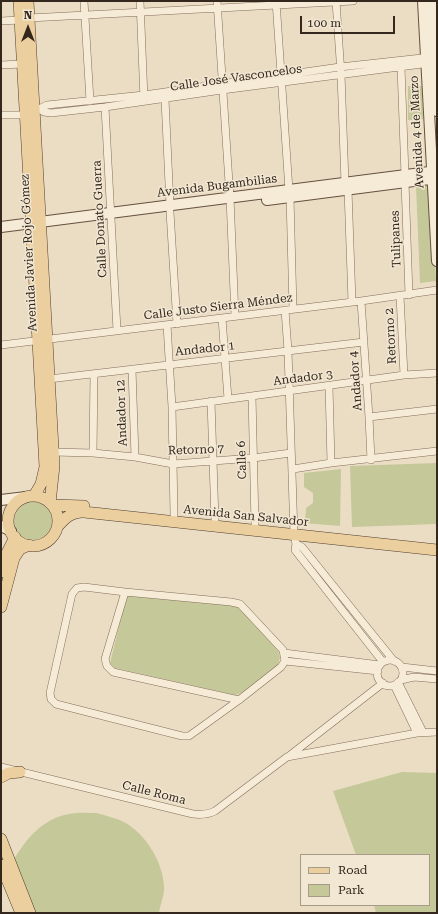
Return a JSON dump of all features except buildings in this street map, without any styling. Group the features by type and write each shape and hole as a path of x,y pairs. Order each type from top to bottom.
{"main road":[{"name":"Avenida Javier Rojo Gómez","path":"19,1 24,19 33,111 36,226 52,504"},
{"name":"Avenida Javier Rojo Gómez","path":"28,1 24,19 22,64 33,111"},
{"name":"Avenida 4 de Marzo","path":"423,1 432,60 437,110"},
{"name":"Avenida 4 de Marzo","path":"431,1 437,261"},
{"name":"Avenida Bugambilias","path":"1,234 36,226 435,175"},
{"name":"Avenida Bugambilias","path":"1,227 36,226"},
{"name":"Avenida Javier Rojo Gómez","path":"30,497 41,484 53,452 49,379 42,339"},
{"path":"1,572 6,555 9,532 9,516 12,508 18,501 30,497"},
{"path":"1,500 40,497 52,504 57,512 58,526 55,534 44,544 36,546 29,545 21,542 9,532"},
{"name":"Avenida San Salvador","path":"52,504 255,524 294,536 437,544"},
{"name":"Avenida San Salvador","path":"58,526 66,517 79,511 294,536 437,550"},
{"path":"1,607 14,558 20,549 29,545"},
{"path":"1,777 9,773 20,772"},
{"path":"1,839 30,913"},
{"path":"1,865 21,913"}],"street":[{"path":"84,1 90,101"},
{"path":"140,1 144,98"},
{"path":"1,21 140,12 217,5 353,1"},
{"path":"336,2 341,70 352,302"},
{"path":"276,3 289,194 293,309"},
{"path":"217,5 230,201 235,316"},
{"name":"Calle José Vasconcelos","path":"341,70 401,67 432,60"},
{"name":"Calle José Vasconcelos","path":"1,115 33,111 51,113 105,107 144,98 222,86 341,70 432,60"},
{"path":"1,65 22,64"},
{"name":"Tulipanes","path":"401,67 409,295"},
{"name":"Calle José Vasconcelos","path":"33,111 47,106 90,101 165,98 222,86"},
{"path":"165,98 177,324"},
{"name":"Calle Donato Guerra","path":"105,107 117,330"},
{"name":"Calle Justo Sierra Méndez","path":"1,345 409,295 437,290"},
{"name":"Retorno 2","path":"400,296 404,375"},
{"name":"Andador 4","path":"361,301 371,460"},
{"path":"285,310 288,351 295,550 380,666 379,678 383,683 390,685 414,677 437,679"},
{"path":"222,318 228,399"},
{"path":"167,325 168,364 172,407 174,515"},
{"name":"Andador 1","path":"49,379 364,342"},
{"name":"Andador 12","path":"132,369 135,457"},
{"name":"Andador 3","path":"172,407 404,375 437,373"},
{"path":"93,453 94,374"},
{"path":"329,386 331,464"},
{"name":"Calle 6","path":"252,396 255,524"},
{"path":"211,401 215,520"},
{"path":"369,417 437,409"},
{"path":"292,469 437,451"},
{"name":"Retorno 7","path":"53,452 93,453 135,457 173,464 213,462 291,453"},
{"path":"294,536 394,661 402,667 437,671"},
{"path":"84,587 240,604 283,650 285,657 281,667 190,736 182,736 56,704 50,699 50,693 72,594 76,588 84,587"},
{"path":"125,592 104,659 107,666 113,672 239,700"},
{"path":"285,657 380,666 386,661 394,661"},
{"path":"398,682 403,674 402,667"},
{"path":"398,682 420,732"},
{"name":"Calle Roma","path":"1,767 193,814 209,814 287,757 383,683"},
{"name":"Calle Roma","path":"287,757 420,732 437,732"}],"green space":[{"path":"408,86 422,86 423,119 408,120"},
{"path":"431,183 436,281 420,283 416,185"},
{"path":"437,463 437,524 352,527 350,466"},
{"path":"341,469 340,526 305,523 306,508 313,503 313,493 304,487 304,473"},
{"path":"33,502 43,505 49,511 52,521 49,531 43,537 33,540 23,537 17,531 14,521 17,511 23,505"},
{"path":"127,594 235,606 241,608 278,651 280,657 278,665 242,693 235,695 115,668 110,663"},
{"path":"402,772 437,773 437,913 376,913 374,906 430,906 430,854 356,854 333,791"},
{"path":"72,813 97,813 124,822 132,827 152,849 160,867 164,886 159,913 33,913 13,861 23,845 36,831 51,820"}]}
